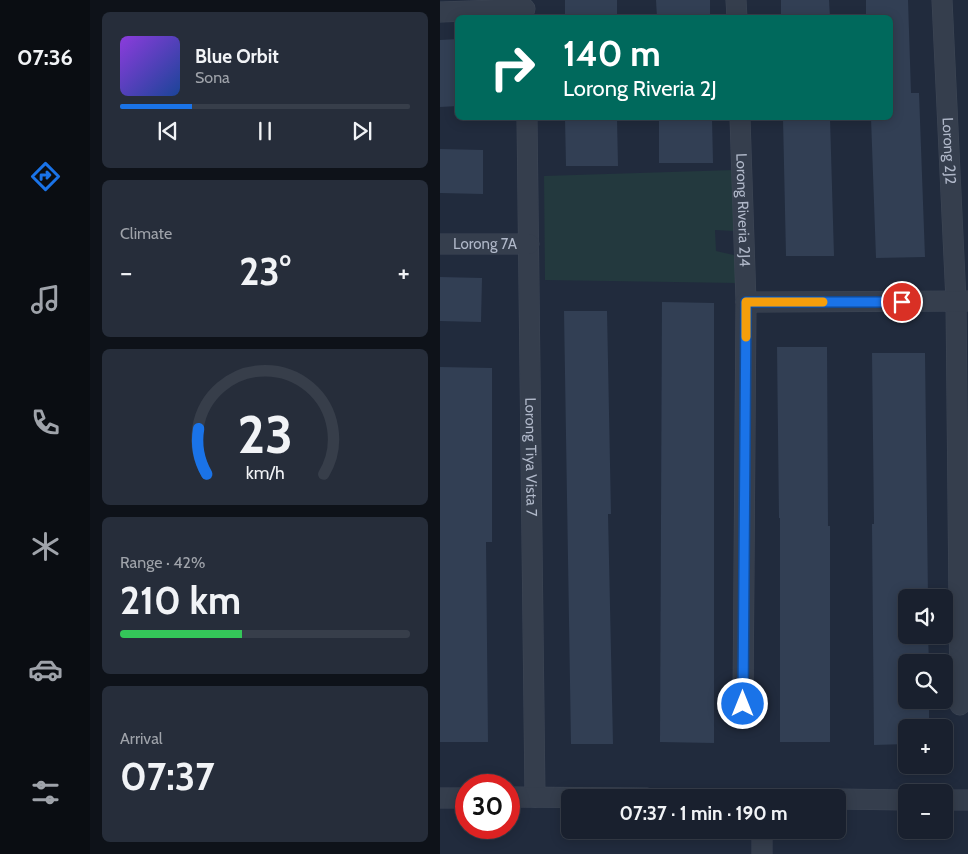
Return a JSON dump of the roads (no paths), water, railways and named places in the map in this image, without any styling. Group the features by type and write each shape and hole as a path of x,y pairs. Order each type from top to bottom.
{"street":[{"path":"736,0 737,15"},
{"name":"Lorong 2J2","path":"942,0 962,301 960,704"},
{"path":"440,12 525,9"},
{"name":"Lorong Tiya Vista 7","path":"527,120 535,796"},
{"name":"Lorong Riveria 2J4","path":"740,120 746,302 743,704"},
{"name":"Lorong 7A","path":"440,244 529,244"},
{"path":"746,302 962,301"},
{"path":"520,797 561,796"},
{"path":"440,798 455,798"},
{"path":"846,799 898,800"},
{"path":"953,800 968,800"},
{"path":"762,839 762,854"}]}
